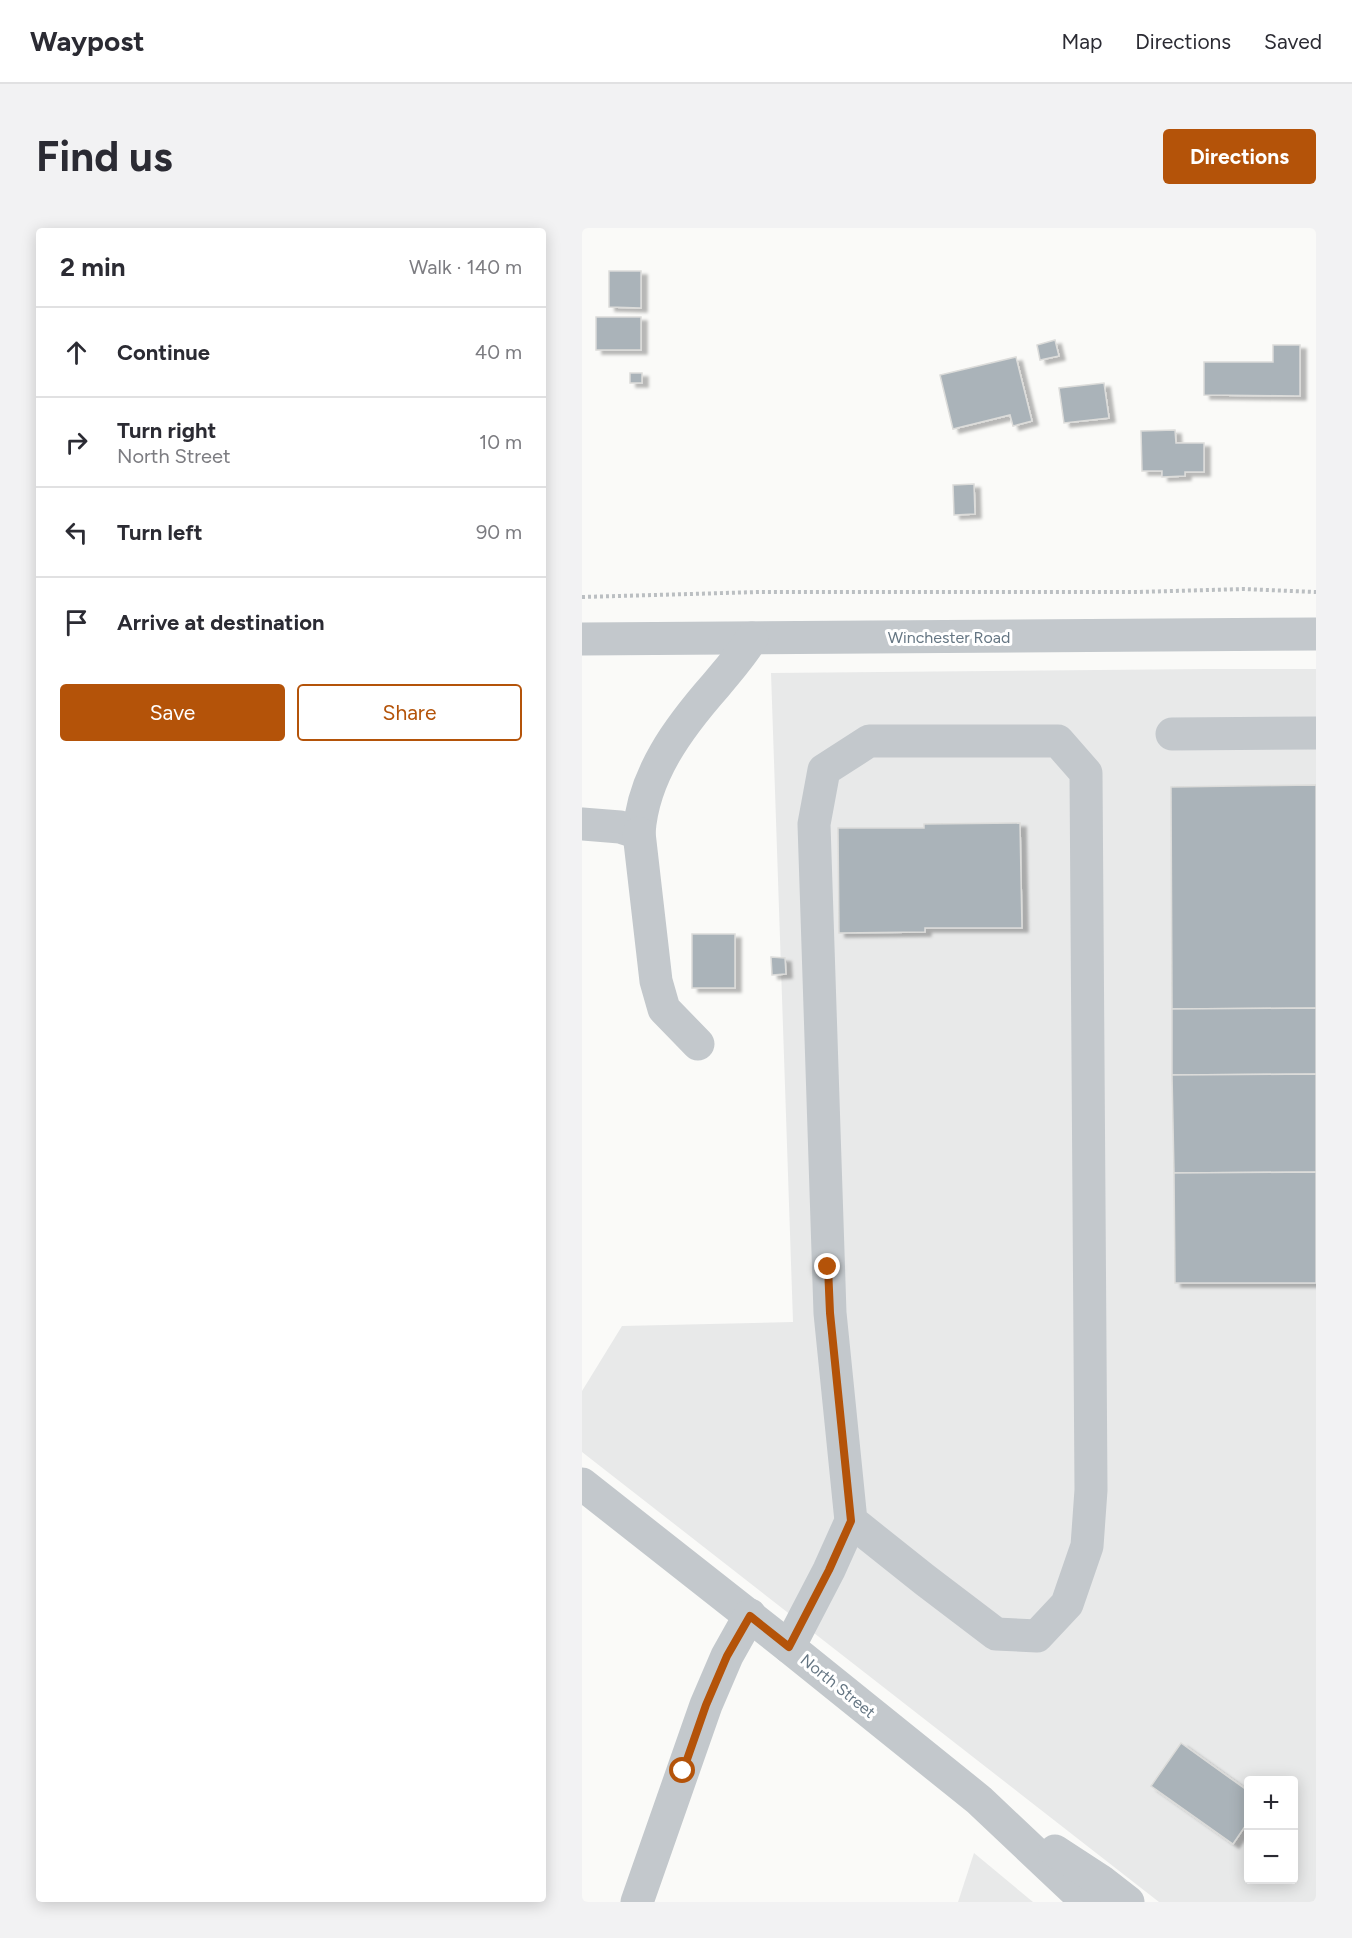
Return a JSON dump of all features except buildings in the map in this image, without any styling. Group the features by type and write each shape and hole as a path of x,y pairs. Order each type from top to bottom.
{"street":[{"name":"Winchester Road","path":"582,639 1316,634"},
{"path":"699,1044 664,1009 656,981 639,833 640,814 648,787 677,735 714,686 743,654 752,638"},
{"path":"1172,734 1316,733"},
{"path":"789,1647 829,1570 851,1521 829,1289 814,824 824,770 869,741 1058,741 1086,773 1091,1479 1087,1546 1067,1604 1037,1636 996,1634 925,1581 851,1521"},
{"path":"582,824 611,826 639,833"},
{"name":"North Street","path":"582,1484 978,1800 1087,1902"},
{"path":"637,1902 706,1705 727,1656 750,1616"},
{"name":"North Street","path":"978,1800 1101,1881 1128,1902"}],"path":[{"path":"582,597 760,592 1138,592 1244,589 1316,592"}],"shaded area":[{"path":"1316,669 1316,1902 1159,1902 582,1452 582,1391 622,1326 793,1322 771,673"},
{"path":"974,1853 1033,1902 958,1902"}],"route":[{"path":"683,1771 706,1705 727,1656 750,1616 789,1647 829,1570 851,1521 830,1313 828,1267"}]}
